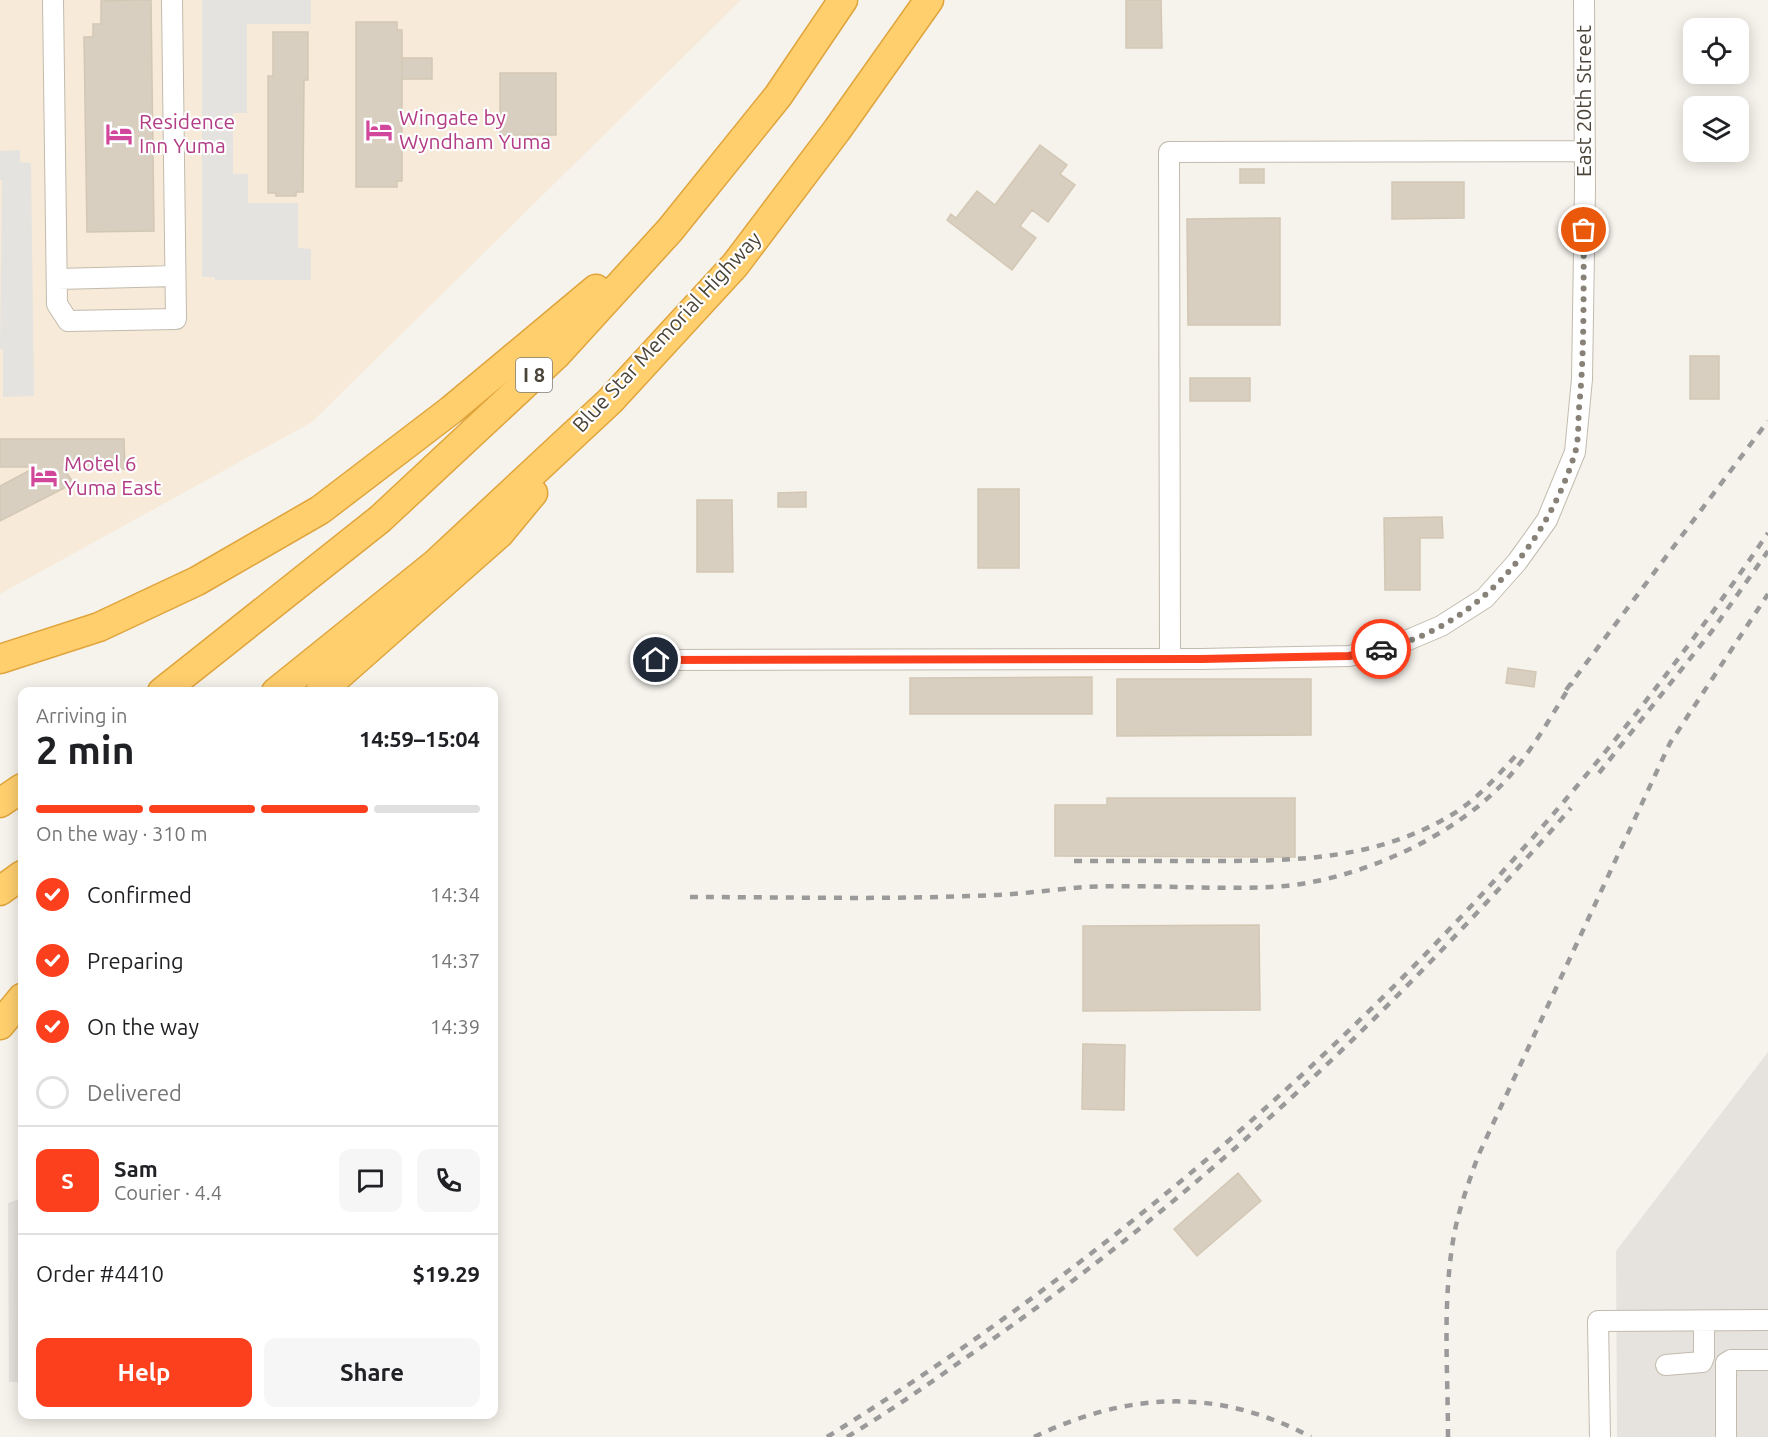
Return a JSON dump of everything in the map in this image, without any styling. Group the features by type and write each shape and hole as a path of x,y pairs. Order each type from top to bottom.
{"highway":[{"name":"I 8","path":"168,687 380,519 556,355 670,230 778,96 843,0"},
{"name":"Blue Star Memorial Highway","path":"282,687 435,564 610,401 735,265 837,130 929,0"},
{"path":"0,659 99,627 198,581 320,510 451,410 670,230"},
{"path":"326,687 499,534 610,401"},
{"path":"0,803 18,791"},
{"path":"0,891 18,878"},
{"path":"0,1025 18,1003"}],"street":[{"path":"53,0 57,304 68,321 176,319 172,0"},
{"name":"East 20th Street","path":"656,660 1170,659 1349,656 1394,646 1441,626 1485,598 1517,562 1547,520 1575,452 1582,380 1584,0"},
{"path":"1170,659 1169,152 1585,150"},
{"path":"57,279 175,276"},
{"path":"1600,1437 1598,1321 1768,1320"},
{"path":"1665,1365 1702,1362 1704,1321"},
{"path":"1726,1437 1726,1363 1731,1360 1768,1360"}],"shaded area":[{"path":"0,0 741,0 312,422 0,594"},
{"path":"202,0 311,0 311,24 247,24 247,113 233,113 233,174 248,174 248,203 298,203 298,248 311,249 311,280 215,280 214,277 202,277"},
{"path":"20,150 20,162 31,163 34,396 3,397 3,349 0,349 2,180 0,180 0,151"},
{"path":"1768,1052 1768,1437 1617,1437 1616,1251"},
{"path":"18,1199 18,1382 9,1382 8,1203"}],"building":[{"name":"Residence Inn Yuma","path":"151,0 154,231 87,232 84,37 93,37 93,24 101,24 101,1"},
{"path":"1126,0 1161,0 1162,48 1126,48"},
{"name":"Wingate by Wyndham Yuma","path":"356,22 397,22 397,30 402,30 402,181 397,181 397,187 356,187"},
{"path":"273,32 308,32 308,80 304,80 303,192 296,192 296,196 276,196 276,193 268,193 268,76 273,76"},
{"path":"402,58 432,58 432,79 402,79"},
{"path":"500,73 556,73 556,135 500,135"},
{"path":"1040,145 1067,165 1060,174 1075,185 1048,222 1032,210 1020,226 1036,238 1012,270 947,220 951,214 956,218 977,191 995,205"},
{"path":"1240,169 1264,169 1264,183 1240,183"},
{"path":"1392,182 1464,182 1464,218 1392,219"},
{"path":"1280,218 1280,325 1188,325 1187,219"},
{"path":"1690,356 1719,356 1719,399 1690,399"},
{"path":"1190,378 1250,378 1250,401 1190,401"},
{"name":"Motel 6 Yuma East","path":"0,439 124,439 125,469 63,468 74,483 0,521 0,486 36,467 0,467"},
{"path":"978,489 1019,489 1019,568 978,568"},
{"path":"806,492 806,507 778,507 778,493"},
{"path":"697,500 732,500 733,572 697,572"},
{"path":"1442,517 1443,538 1420,538 1420,590 1385,590 1384,518"},
{"path":"1508,668 1536,672 1534,687 1506,683"},
{"path":"1092,677 1092,714 910,714 910,678"},
{"path":"1117,679 1311,679 1311,735 1117,736"},
{"path":"1107,798 1295,798 1295,857 1055,856 1055,805 1107,805"},
{"path":"1259,925 1260,1010 1083,1011 1083,926"},
{"path":"1083,1044 1125,1045 1124,1110 1082,1109"},
{"path":"1238,1173 1261,1201 1197,1256 1174,1229"}],"railway":[{"path":"1566,690 1768,421"},
{"path":"827,1437 964,1346 1097,1249 1224,1145 1345,1034 1461,917 1570,795 1672,667 1768,533"},
{"path":"1599,773 1712,631 1768,551"},
{"path":"1448,1437 1447,1311 1450,1260 1464,1195 1478,1156 1670,743 1768,594"},
{"path":"690,897 919,897 1006,894 1109,886 1247,888 1302,884 1335,877 1403,852 1465,817 1513,772 1572,683"},
{"path":"1074,861 1274,860 1335,855 1365,849 1395,841 1453,814 1480,793 1519,752"},
{"path":"847,1437 921,1389 1048,1299 1129,1237 1208,1171 1360,1033 1503,885 1571,808"},
{"path":"1034,1437 1069,1422 1104,1411 1138,1404 1172,1401 1207,1403 1241,1410 1276,1421 1311,1437"}],"way so far":[{"path":"1381,649 1394,646 1441,626 1485,598 1517,562 1547,520 1575,452 1582,380 1584,230"}],"place":[{"name":"Wingate by Wyndham Yuma","path":"379,130"},
{"name":"Residence Inn Yuma","path":"119,134"},
{"name":"Motel 6 Yuma East","path":"44,476"}],"route":[{"path":"656,660 1201,659 1349,656 1381,649"}]}
